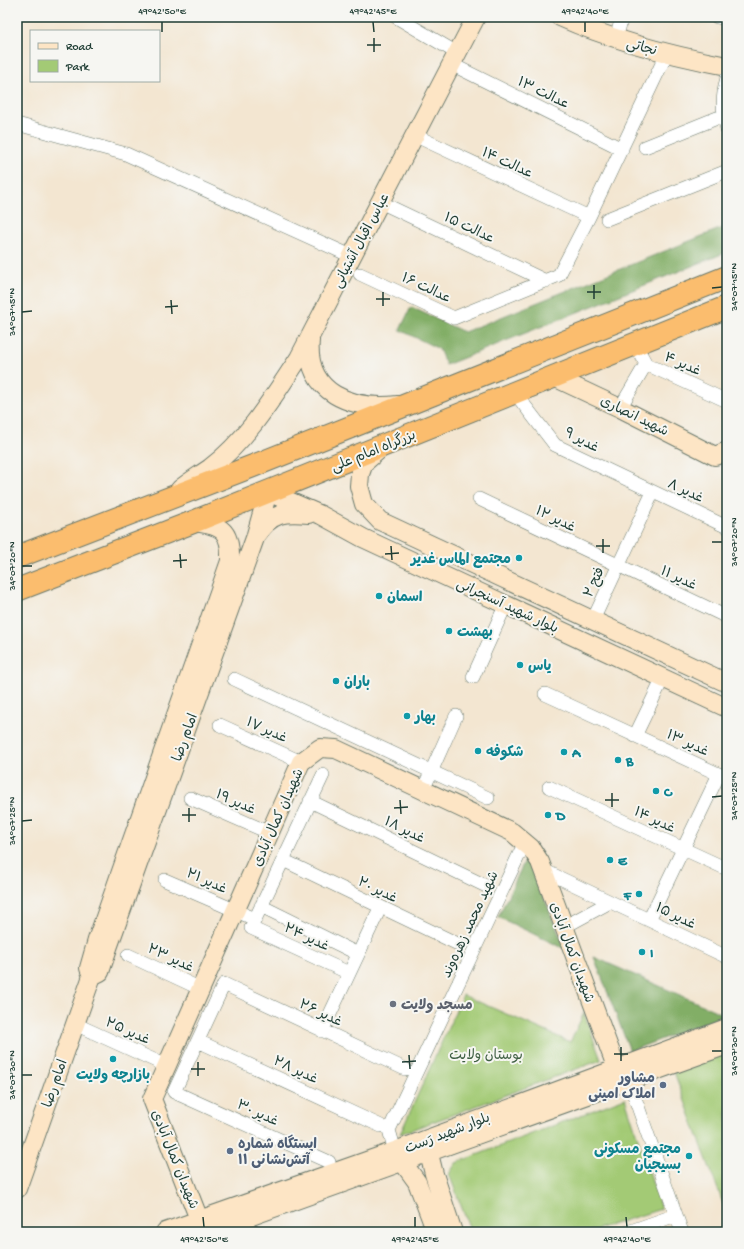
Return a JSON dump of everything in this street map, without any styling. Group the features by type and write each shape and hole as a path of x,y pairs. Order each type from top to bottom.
{"highway":[{"path":"17,556 727,277"},
{"name":"بزرگراه امام علی","path":"17,590 193,522 727,307"}],"main road":[{"name":"عباس اقبال آشتیانی","path":"407,404 374,406 346,400 329,392 317,379 310,366 310,335 476,17"},
{"name":"نجاتی","path":"560,17 616,39 667,53 727,66"},
{"path":"165,499 211,467 255,422 299,358 310,335"},
{"name":"شهید انصاری","path":"554,377 721,453"},
{"name":"بلوار شهید آسنجرانی","path":"383,446 364,463 360,474 359,486 364,504 380,521 727,683"},
{"name":"بلوار شهید آسنجرانی","path":"268,492 321,515 363,538 727,708"},
{"name":"امام رضا","path":"17,1189 92,976 100,972 233,579 255,538 268,492"},
{"path":"255,538 265,523 279,514 287,512 321,515"},
{"path":"363,538 358,528 360,523 368,519 380,521"},
{"name":"امام رضا","path":"193,522 215,525 226,534 231,546 230,561 233,579"},
{"name":"شهیدان کمال آبادی","path":"204,1228 152,1099 301,762 320,748 336,749 423,790 512,832 532,848 543,870 623,1075"},
{"name":"بلوار شهید رَست","path":"623,1075 727,1028"},
{"name":"بلوار شهید رَست","path":"165,1232 204,1228 623,1075 727,1045"},
{"path":"428,1146 434,1174 453,1232"},
{"path":"398,1157 417,1182 436,1232"}],"street":[{"name":"عدالت ۱۳","path":"396,17 454,59 622,149"},
{"path":"616,39 622,17"},
{"path":"717,17 727,19"},
{"name":"عدالت ۱۶","path":"360,274 454,318 559,275 589,217 667,53"},
{"path":"727,78 724,89 727,129"},
{"path":"645,147 725,115"},
{"path":"17,124 126,154 352,256"},
{"name":"عدالت ۱۴","path":"414,135 589,217"},
{"path":"607,219 727,171"},
{"name":"عدالت ۱۵","path":"380,202 546,281"},
{"name":"غدیر ۴","path":"635,344 646,364 727,401"},
{"path":"620,408 646,364"},
{"name":"غدیر ۹","path":"515,393 555,445 652,492"},
{"name":"غدیر ۸","path":"652,492 727,527"},
{"name":"فتح ۲","path":"593,620 652,492"},
{"name":"غدیر ۱۲","path":"479,498 618,566"},
{"name":"غدیر ۱۱","path":"618,566 727,617"},
{"path":"473,677 506,604"},
{"path":"234,678 432,770 488,798"},
{"path":"635,736 663,678"},
{"name":"غدیر ۱۳","path":"545,694 723,776"},
{"path":"423,790 456,716"},
{"name":"غدیر ۱۷","path":"220,725 301,762"},
{"path":"253,924 323,775"},
{"path":"650,920 683,850 723,776"},
{"name":"غدیر ۱۴","path":"549,787 727,869"},
{"name":"غدیر ۱۹","path":"190,798 270,833"},
{"name":"غدیر ۱۸","path":"310,801 486,886"},
{"name":"شهید محمد زهره‌وند","path":"398,1157 390,1130 525,842"},
{"name":"غدیر ۲۰","path":"282,860 460,945"},
{"name":"غدیر ۱۵","path":"543,870 727,957"},
{"name":"غدیر ۲۱","path":"165,880 236,910 253,924"},
{"path":"564,927 610,902"},
{"name":"غدیر ۲۴","path":"261,906 358,954"},
{"path":"322,1031 380,908"},
{"name":"غدیر ۲۴","path":"253,924 349,974"},
{"name":"غدیر ۲۳","path":"128,955 201,989"},
{"name":"غدیر ۲۶","path":"198,1040 224,984 405,1069"},
{"name":"غدیر ۲۵","path":"75,1024 167,1066"},
{"name":"غدیر ۳۰","path":"198,1040 174,1092 329,1162"},
{"name":"غدیر ۲۸","path":"198,1040 381,1126"},
{"path":"623,1075 682,1232"},
{"path":"628,1232 676,1215"}],"green space":[{"path":"727,226 727,252 446,365 439,349 400,330 411,307 464,332"},
{"path":"527,856 565,949 498,917"},
{"path":"594,957 725,1015 630,1051"},
{"name":"بوستان ولایت","path":"463,995 570,1042 584,1013 601,1060 400,1134"},
{"path":"727,1053 727,1214 674,1072"},
{"path":"625,1098 661,1209 588,1232 471,1232 449,1174 456,1163"}],"place":[{"name":"مجتمع الماس غدیر","path":"519,558"},
{"name":"اسمان","path":"379,596"},
{"name":"بهشت","path":"449,631"},
{"name":"یاس","path":"520,665"},
{"name":"باران","path":"336,681"},
{"name":"بهار","path":"407,716"},
{"name":"شکوفه","path":"478,751"},
{"name":"A","path":"564,752"},
{"name":"B","path":"618,760"},
{"name":"C","path":"656,791"},
{"name":"D","path":"548,815"},
{"name":"E","path":"610,860"},
{"name":"F","path":"639,894"},
{"name":"I","path":"642,952"},
{"name":"مسجد ولایت","path":"393,1004"},
{"name":"بازارچه ولایت","path":"113,1059"},
{"name":"مشاور املاک امینی","path":"663,1085"},
{"name":"ایستگاه شماره ۱۱ آتش‌نشانی","path":"230,1151"},
{"name":"مجتمع مسکونی بسیجیان","path":"689,1156"}]}
